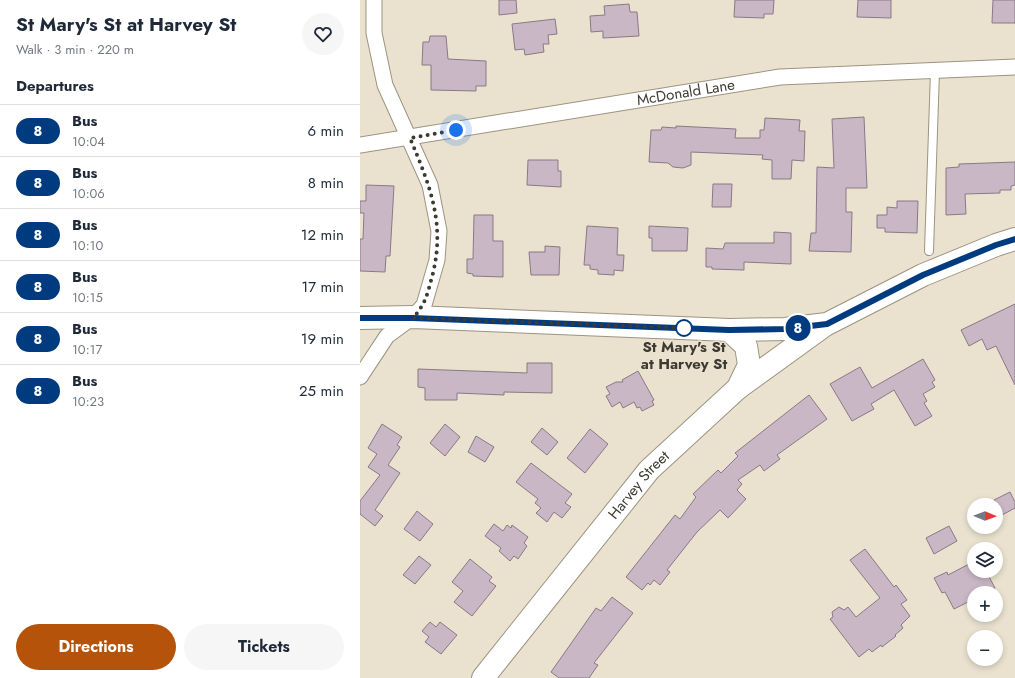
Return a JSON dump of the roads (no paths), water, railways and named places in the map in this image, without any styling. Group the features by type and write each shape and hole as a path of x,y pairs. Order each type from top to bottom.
{"main road":[{"path":"360,318 413,318 729,330 785,329 827,324 923,275 996,245 1015,239"},
{"name":"Harvey Street","path":"482,678 649,470 738,388 827,324"},
{"path":"729,330 746,346 749,365 738,388"}],"street":[{"path":"360,377 386,336 413,318 424,305 437,260 438,231 430,185 385,85 374,33 374,0"},
{"name":"McDonald Lane","path":"360,145 780,77 1015,67"}],"lane":[{"path":"929,251 935,71"}],"place":[{"name":"St Mary's St at Harvey St","path":"684,328"}]}
